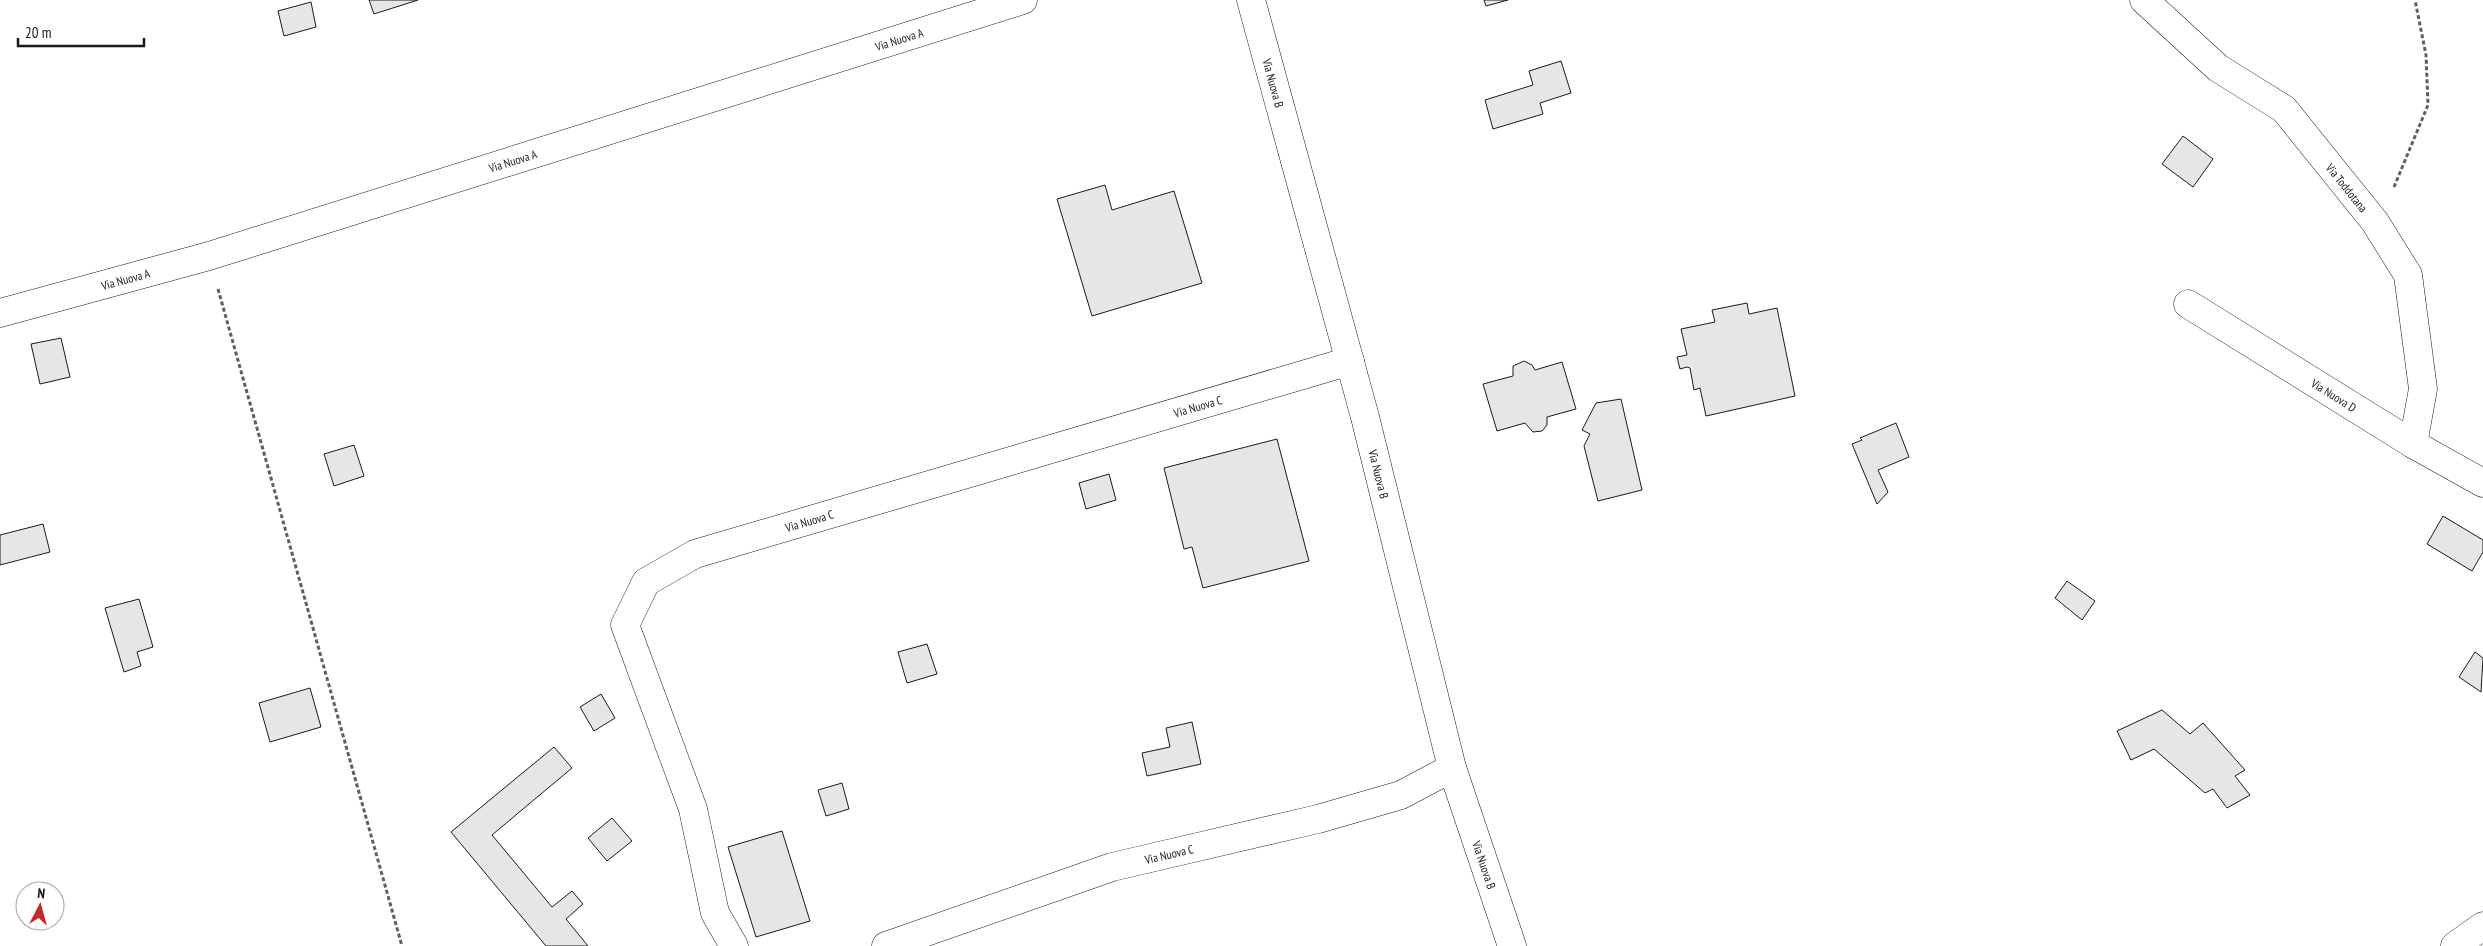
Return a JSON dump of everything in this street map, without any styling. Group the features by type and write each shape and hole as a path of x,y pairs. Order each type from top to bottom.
{"street":[{"name":"Via Nuova A","path":"0,313 209,256 1023,0"},
{"name":"Via Nuova B","path":"1251,0 1350,361 1452,768 1512,946"},
{"name":"Via Toddotana","path":"2144,0 2218,68 2284,109 2375,222 2408,275 2424,389 2413,444"},
{"name":"Via Nuova D","path":"2188,304 2413,444 2483,483"},
{"name":"Via Nuova C","path":"734,946 715,914 693,809 624,625 646,582 695,554 1350,361"},
{"name":"Via Nuova C","path":"886,946 1112,867 1318,819 1401,794 1452,768"},
{"path":"2455,946 2483,926"}],"path":[{"path":"2375,222 2400,176 2428,105 2426,55 2416,0"},
{"path":"209,256 402,946"}],"building":[{"path":"369,0 418,0 374,14"},
{"path":"1484,0 1508,0 1486,6"},
{"path":"311,2 316,27 284,36 278,11"},
{"path":"1561,61 1571,93 1540,103 1543,114 1493,129 1485,100 1533,85 1529,71"},
{"path":"2183,136 2213,159 2193,187 2162,164"},
{"path":"1105,185 1112,210 1174,191 1202,283 1092,316 1057,199"},
{"path":"1747,303 1749,314 1777,308 1795,396 1706,416 1700,388 1694,390 1690,368 1680,369 1677,357 1687,355 1681,329 1715,322 1712,310"},
{"path":"61,338 70,377 40,384 31,344"},
{"path":"1524,361 1532,365 1535,370 1562,362 1576,409 1547,417 1547,425 1542,431 1533,432 1525,423 1497,431 1483,384 1513,376 1513,366"},
{"path":"1621,399 1642,490 1598,501 1584,446 1590,434 1582,430 1596,403"},
{"path":"1896,423 1909,457 1878,470 1888,492 1877,504 1852,444 1862,440 1860,438"},
{"path":"1277,439 1309,561 1203,588 1192,547 1184,549 1164,468"},
{"path":"354,445 364,476 334,486 324,454"},
{"path":"1109,474 1116,500 1086,509 1079,483"},
{"path":"2443,516 2483,540 2483,552 2472,571 2427,544"},
{"path":"43,524 50,552 0,565 0,535"},
{"path":"2067,581 2095,601 2082,620 2055,598"},
{"path":"139,599 153,647 137,652 141,666 124,672 105,608"},
{"path":"927,644 937,674 907,683 898,652"},
{"path":"2475,652 2483,658 2481,692 2459,677"},
{"path":"310,688 321,727 270,742 259,703"},
{"path":"601,694 615,718 594,731 580,707"},
{"path":"2162,710 2190,734 2203,723 2245,770 2235,776 2250,795 2227,808 2213,789 2205,793 2154,749 2131,760 2117,731"},
{"path":"1192,722 1201,764 1147,776 1142,753 1170,747 1166,728"},
{"path":"554,747 572,768 492,835 552,907 572,891 583,904 566,919 588,946 546,946 451,832"},
{"path":"842,783 849,809 826,816 818,790"},
{"path":"612,818 632,841 607,861 588,838"},
{"path":"782,831 810,921 756,937 728,847"}]}
